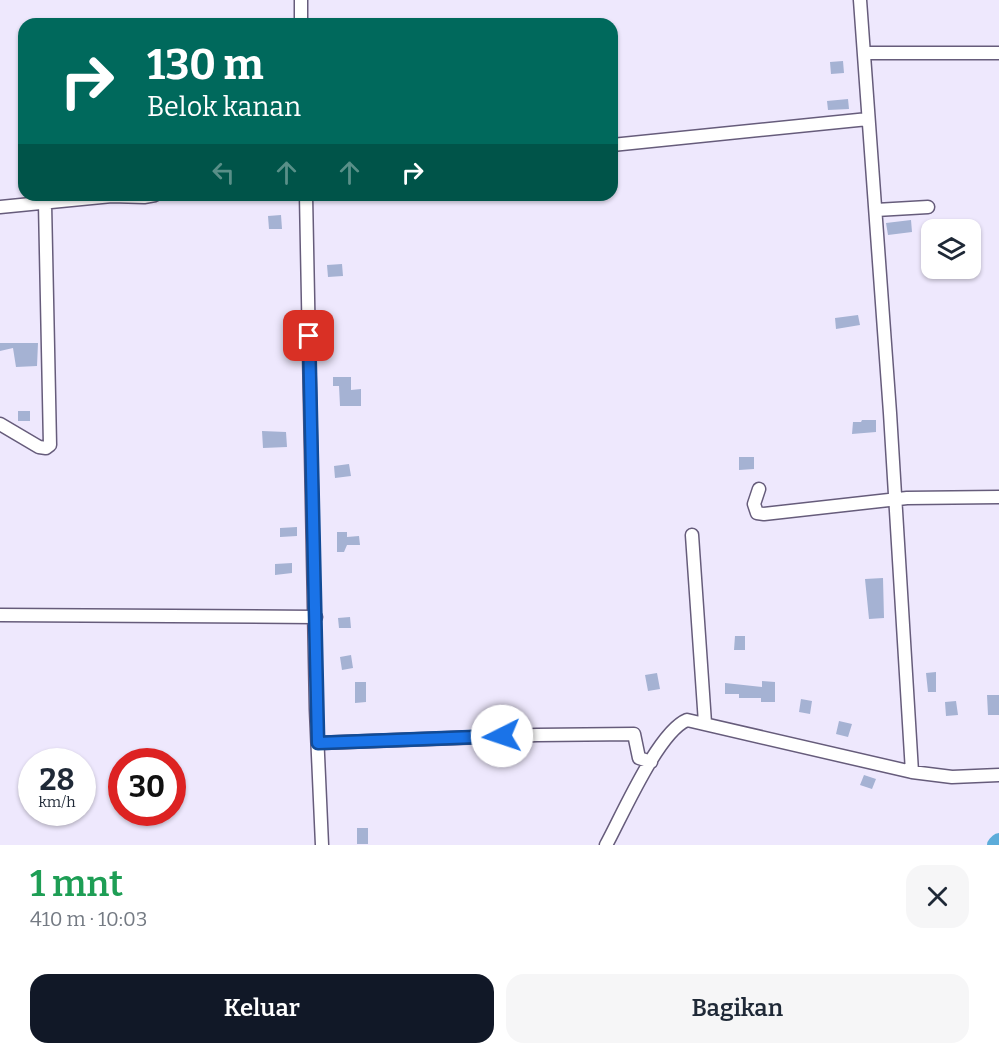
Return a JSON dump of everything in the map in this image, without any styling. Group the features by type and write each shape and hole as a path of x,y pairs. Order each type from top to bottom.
{"street":[{"path":"301,0 301,18"},
{"path":"860,0 896,499 912,772"},
{"path":"864,53 999,53"},
{"path":"618,144 868,119"},
{"path":"0,207 72,201"},
{"path":"306,201 310,451 322,845"},
{"path":"0,424 39,447 46,448 50,445 45,203"},
{"path":"876,210 928,207"},
{"path":"759,489 754,504 759,514 896,499 999,497"},
{"path":"692,535 705,723"},
{"path":"0,615 316,617"},
{"path":"606,845 664,738 680,723 687,720 912,772 963,778 999,775"},
{"path":"318,743 634,734 638,757 651,762"}],"building":[{"path":"843,61 844,73 831,74 830,62"},
{"path":"848,99 849,109 828,110 827,101"},
{"path":"281,215 282,229 269,229 268,216"},
{"path":"911,220 912,232 888,235 886,223"},
{"path":"342,264 343,276 328,277 327,265"},
{"path":"858,315 860,325 836,329 835,318"},
{"path":"0,343 38,343 37,366 16,367 13,348 0,351"},
{"path":"333,377 351,377 351,390 361,389 361,406 340,406 339,386 333,386"},
{"path":"18,411 30,411 30,421 18,421"},
{"path":"876,420 876,432 852,434 853,422"},
{"path":"262,431 286,432 287,447 263,448"},
{"path":"739,457 754,457 754,469 739,470"},
{"path":"349,464 351,476 335,478 334,466"},
{"path":"297,527 297,536 280,537 280,528"},
{"path":"337,532 347,532 347,537 359,536 360,545 347,545 344,552 337,552"},
{"path":"292,563 292,573 275,575 275,564"},
{"path":"883,578 884,618 869,619 865,579"},
{"path":"350,617 351,628 339,628 338,618"},
{"path":"735,636 745,636 745,650 734,650"},
{"path":"351,655 353,668 342,670 340,657"},
{"path":"936,672 936,692 928,692 926,673"},
{"path":"657,673 660,689 648,691 645,675"},
{"path":"762,681 775,682 775,702 761,702 761,698 739,698 739,694 725,694 725,683 762,687"},
{"path":"355,682 366,682 366,702 355,703"},
{"path":"987,695 999,695 999,715 988,715"},
{"path":"801,699 812,701 810,714 799,712"},
{"path":"956,701 958,715 946,716 945,702"},
{"path":"839,721 852,724 848,737 836,734"},
{"path":"864,775 876,779 872,789 860,785"},
{"path":"357,828 368,828 368,844 357,844"}],"waterway":[{"path":"996,845 999,842"}],"route":[{"path":"309,336 318,743 475,739 502,736"}]}
